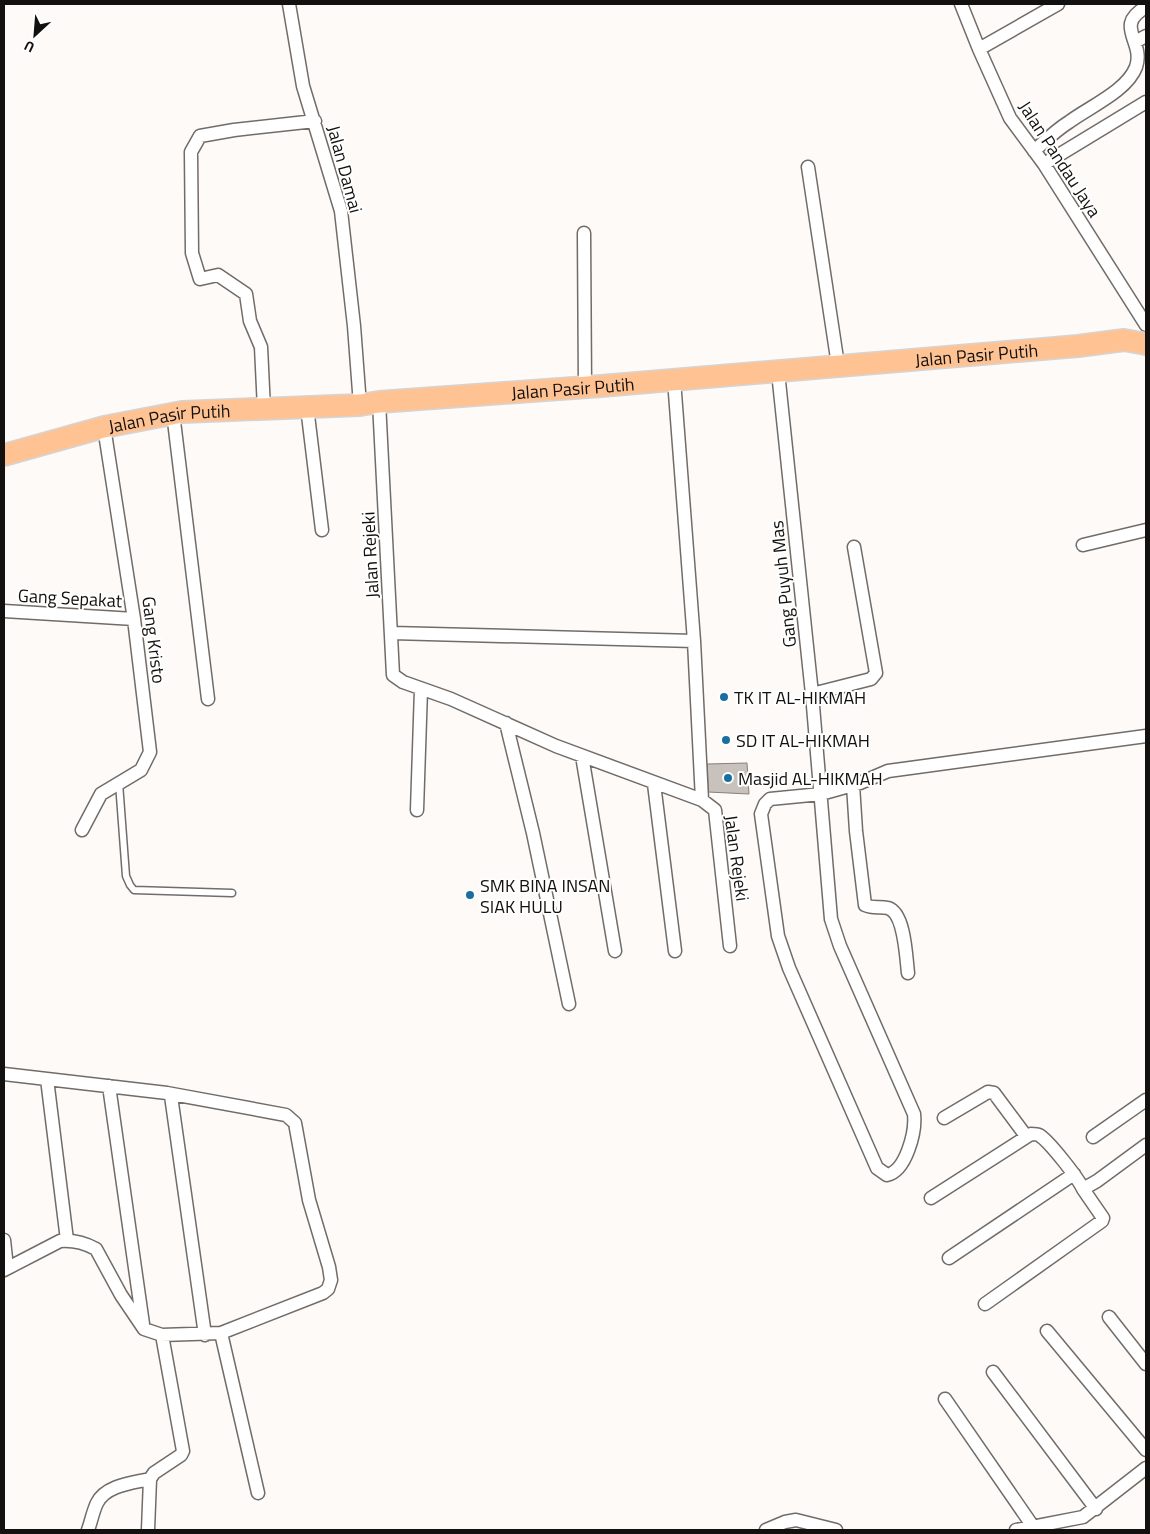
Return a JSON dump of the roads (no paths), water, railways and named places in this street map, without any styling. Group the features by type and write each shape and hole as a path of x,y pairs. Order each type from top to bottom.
{"highway":[{"name":"Jalan Pasir Putih","path":"4,455 104,427 173,413 307,407 584,388 778,372 838,365 1069,347 1124,340 1146,329"}],"street":[{"name":"Jalan Damai","path":"289,4 303,86 341,211 354,326 370,403"},
{"name":"Jalan Pandau Jaya","path":"961,4 1010,118 1044,164 1146,329"},
{"path":"979,49 1058,4"},
{"path":"1034,151 1067,122 1124,85 1136,68 1138,55 1131,27 1132,20 1136,12 1146,6"},
{"path":"1135,42 1146,36"},
{"path":"1044,164 1146,102"},
{"path":"264,409 261,347 250,321 246,294 218,275 200,278 192,253 191,152 200,136 234,130 314,121"},
{"path":"808,167 838,365"},
{"path":"584,233 584,388"},
{"name":"Gang Puyuh Mas","path":"778,372 812,694 821,794 831,920 840,946 914,1114 913,1132 903,1161 893,1174 886,1175 877,1168 789,968 778,936 761,814 764,804 770,799 821,794"},
{"path":"674,380 694,641 702,800"},
{"name":"Jalan Rejeki","path":"370,403 392,633 393,675 403,682 451,699 582,756 654,784 702,800 715,810 730,946"},
{"path":"307,407 322,530"},
{"path":"173,413 208,699"},
{"name":"Gang Kristo","path":"82,830 102,792 141,770 150,752 134,619 104,427"},
{"path":"1083,545 1146,530"},
{"path":"812,694 871,680 876,673 854,547"},
{"name":"Gang Sepakat","path":"4,611 134,619"},
{"path":"392,633 694,641"},
{"path":"417,810 422,689"},
{"path":"506,724 534,833 569,1004"},
{"path":"821,794 853,785 888,771 1146,736"},
{"path":"582,756 614,952"},
{"path":"654,784 675,951"},
{"path":"853,785 856,831 865,905 872,908 888,908 900,920 908,973"},
{"path":"4,1074 168,1093 286,1115 295,1123 309,1200 329,1267 330,1280 328,1289 324,1293 221,1333 162,1335 144,1329 121,1295 96,1249 67,1240 60,1241 5,1269 4,1240"},
{"path":"47,1079 67,1240"},
{"path":"109,1086 144,1329"},
{"path":"944,1118 988,1092 994,1093 1026,1136"},
{"path":"168,1093 171,1096 205,1335"},
{"path":"1093,1137 1146,1100"},
{"path":"931,1198 1026,1136 1038,1134 1074,1174 1103,1218 1102,1221 985,1304"},
{"path":"1083,1189 1146,1145"},
{"path":"949,1258 1074,1174"},
{"path":"1109,1317 1146,1364"},
{"path":"1047,1331 1146,1450"},
{"path":"221,1333 258,1493"},
{"path":"148,1530 150,1479 154,1473 181,1455 183,1451 162,1335"},
{"path":"993,1372 1096,1509"},
{"path":"945,1400 1034,1528"},
{"path":"1072,1530 1083,1517 1096,1509 1146,1468"},
{"path":"88,1530 97,1503 103,1496 116,1487 150,1479"},
{"path":"1016,1530 1083,1517"},
{"path":"766,1530 796,1520 836,1530"}],"lane":[{"path":"119,783 126,876 134,890 232,892"}],"place":[{"name":"TK IT AL-HIKMAH","path":"724,697"},
{"name":"SD IT AL-HIKMAH","path":"726,740"},
{"name":"Masjid AL-HIKMAH","path":"728,778"},
{"name":"SMK BINA INSAN SIAK HULU","path":"470,895"}]}
